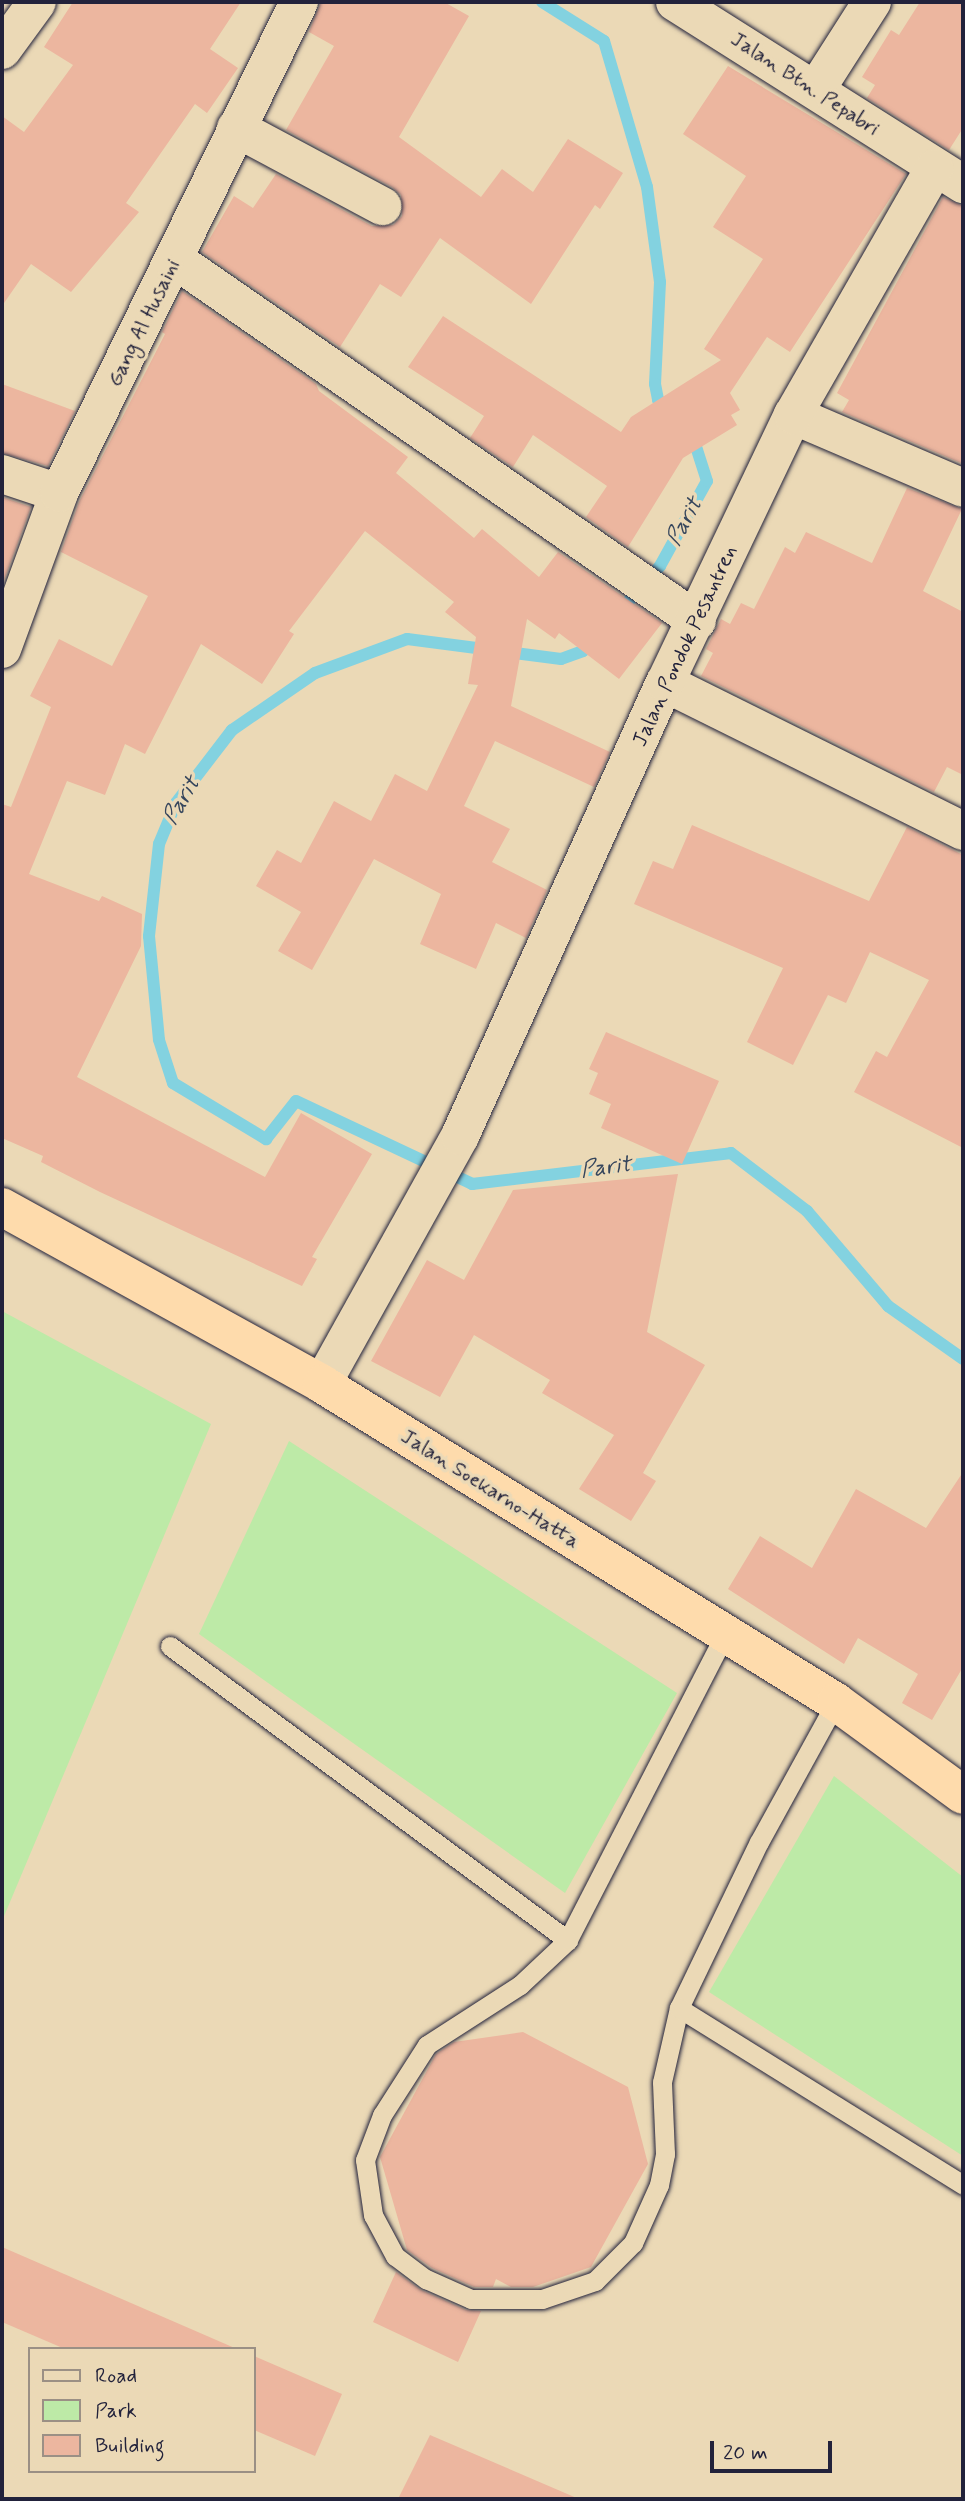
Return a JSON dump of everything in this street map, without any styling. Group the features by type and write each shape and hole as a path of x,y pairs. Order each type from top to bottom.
{"highway":[{"name":"Jalan Soekarno-Hatta","path":"2,1207 322,1384 836,1702 963,1795"}],"street":[{"path":"2,50 37,2"},
{"name":"Gang Al Husaini","path":"2,649 59,493 299,2"},
{"name":"Jalan Btn. Pepabri","path":"675,2 817,88 949,176"},
{"path":"817,88 872,2"},
{"path":"236,128 382,206"},
{"name":"Jalan Pondok Pesantren","path":"322,1384 460,1136 665,683 697,621 793,415 949,176"},
{"path":"174,259 645,588 697,621"},
{"path":"793,415 963,488"},
{"path":"2,474 59,493"},
{"path":"665,683 963,831"}],"lane":[{"path":"725,1634 568,1940 520,1985 427,2045 382,2115 365,2160 373,2215 395,2256 426,2279 471,2299 542,2299 595,2281 633,2243 661,2175 665,2154 663,2082 679,2008 760,1842 836,1702"},
{"path":"170,1646 568,1940"},
{"path":"679,2008 963,2185"}],"green space":[{"path":"2,1311 211,1424 2,1921"},
{"path":"289,1441 677,1693 565,1893 199,1634"},
{"path":"834,1776 963,1877 963,2156 709,1992"}],"building":[{"path":"73,2 241,2 210,49 238,68 207,113 195,104 126,203 139,212 71,292 31,264 2,306 2,116 24,132 73,65 44,47"},
{"path":"321,2 444,2 469,16 399,137 481,197 502,169 533,192 568,139 623,173 600,209 595,205 531,304 440,238 401,297 380,284 340,347 202,252 234,196 253,208 276,174 372,226 393,225 402,216 401,195 392,187 286,130 334,46 309,32"},
{"path":"920,2 963,2 963,128 949,150 867,98 875,85 862,77 891,30 899,35"},
{"path":"728,66 906,174 790,352 767,337 730,393 740,410 731,415 737,425 683,458 628,547 586,517 607,486 533,435 513,467 470,438 484,416 408,367 443,316 621,432 631,417 721,360 704,349 763,259 713,227 746,176 683,134"},
{"path":"943,197 963,206 963,464 842,412 849,400 837,393"},
{"path":"182,291 316,384 319,391 408,457 396,473 474,538 482,529 539,577 558,552 662,623 619,679 559,633 555,639 527,619 511,706 610,752 594,787 495,741 464,806 510,829 492,862 547,890 526,938 496,923 476,969 420,944 441,894 374,859 312,970 278,951 301,912 256,886 277,850 301,863 334,801 371,821 395,774 427,791 478,685 468,684 476,637 445,612 454,602 365,531 289,631 294,634 262,684 201,644 145,754 125,744 105,795 67,781 29,874 99,901 102,896 142,914 141,946 77,1077 265,1177 301,1113 372,1154 312,1257 317,1259 302,1286 100,1192 41,1162 43,1156 2,1138 2,804 11,807 51,707 30,696 59,639 112,666 148,596 61,552 79,502 165,334 162,332"},
{"path":"2,384 75,411 48,466 2,453"},
{"path":"907,488 962,509 923,591 963,612 963,775 947,767 934,792 701,676 713,653 706,649 721,619 730,624 741,603 754,609 785,547 795,553 806,532 872,563"},
{"path":"2,497 31,507 2,586"},
{"path":"692,825 869,901 907,827 963,855 963,1148 854,1092 876,1051 887,1057 929,980 870,952 846,1003 828,995 793,1065 747,1042 783,968 634,904 653,861 673,869"},
{"path":"606,1032 719,1081 682,1164 601,1128 611,1104 589,1094 598,1073 589,1069"},
{"path":"678,1174 647,1332 705,1365 643,1473 656,1481 631,1521 579,1489 614,1435 542,1393 550,1380 474,1335 440,1397 371,1361 427,1260 464,1280 513,1190"},
{"path":"963,1472 963,1667 932,1720 902,1703 918,1674 858,1638 844,1664 728,1589 760,1536 812,1568 856,1489 926,1528"},
{"path":"523,2032 628,2087 648,2164 591,2267 533,2287 511,2287 496,2279 493,2287 474,2287 432,2268 407,2250 380,2157 436,2054 454,2042"},
{"path":"2,2247 232,2347 60,2347 2,2322"},
{"path":"396,2272 421,2290 466,2310 481,2311 458,2362 373,2322"},
{"path":"256,2357 342,2394 315,2456 256,2431"},
{"path":"430,2435 579,2499 398,2499"}],"waterway":[{"name":"Parit","path":"542,2 604,41 647,187 660,282 655,384 658,400 671,410"},
{"name":"Parit","path":"619,612 660,566 707,481 692,434"},
{"name":"Parit","path":"592,641 583,651 561,659 407,639 315,673 232,730 176,803 159,844 149,936 159,1040 173,1083 266,1139 296,1101 472,1184 731,1153 807,1211 888,1306 963,1359"}]}
